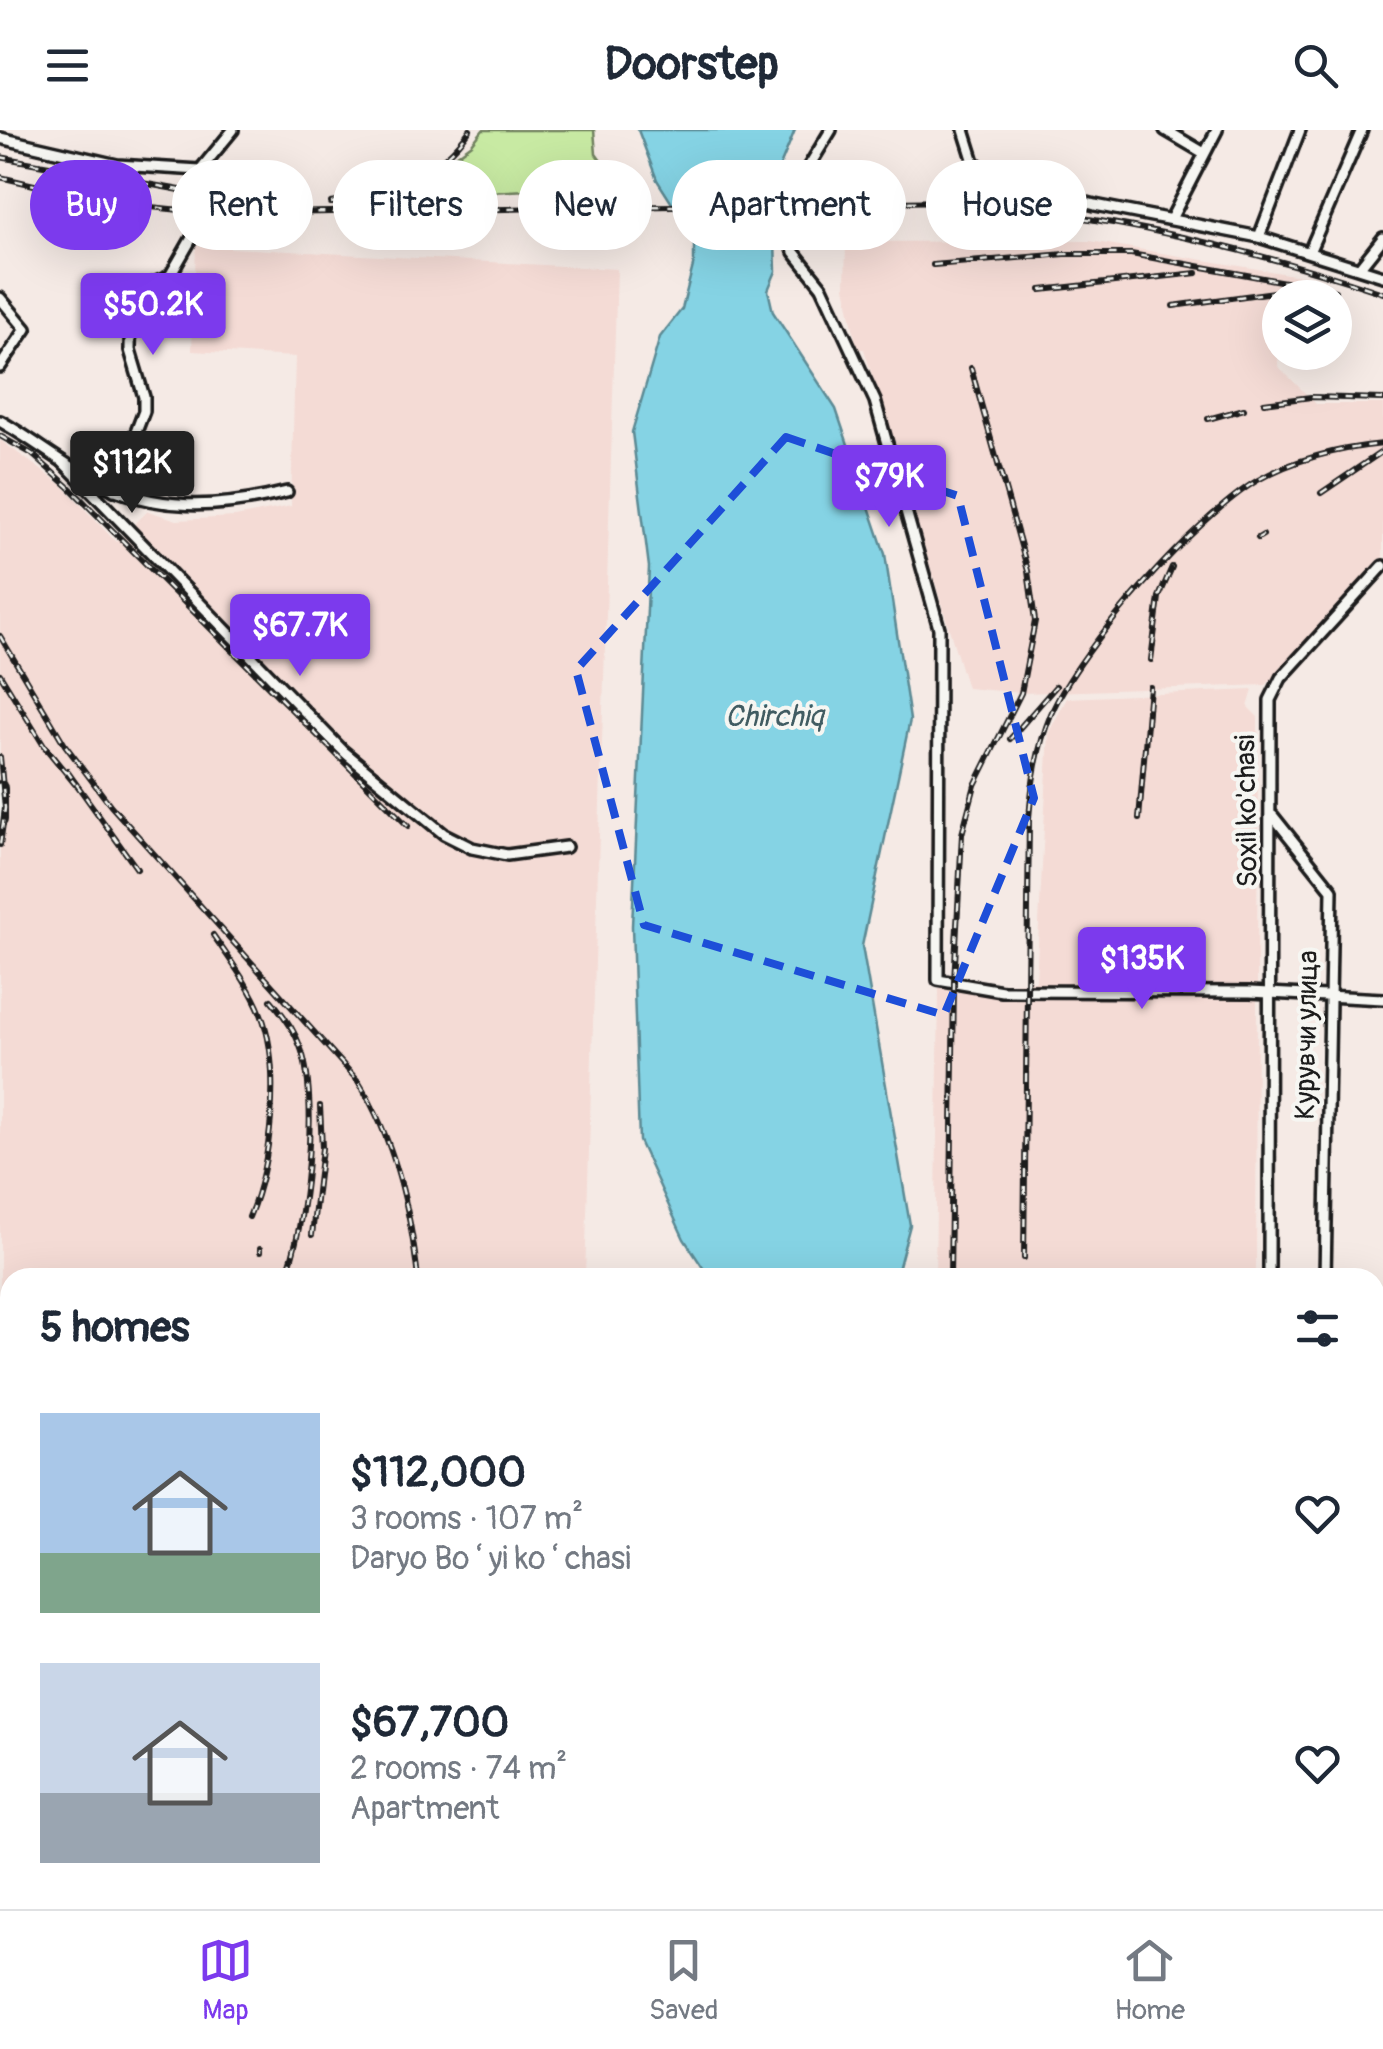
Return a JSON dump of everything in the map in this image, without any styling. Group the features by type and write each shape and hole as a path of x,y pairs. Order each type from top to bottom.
{"street":[{"path":"0,138 117,165 200,170 233,130"},
{"path":"831,130 797,186 787,232 794,252 822,288 875,401 939,628 938,980 1002,991 1250,992 1383,999"},
{"path":"964,130 974,162 997,179 1096,205 1259,237 1383,276"},
{"path":"1165,130 1204,153"},
{"path":"1170,219 1216,130"},
{"path":"1259,237 1300,130"},
{"path":"1310,250 1362,130"},
{"path":"1360,267 1383,238"},
{"path":"114,490 144,411 130,350 131,293 170,276 185,250"},
{"path":"0,298 26,329 0,367"},
{"path":"0,421 114,490 156,502 197,506 286,492"},
{"path":"63,462 343,751 444,834 472,848 507,855 566,847"},
{"name":"Soxil ko'chasi","path":"1268,1268 1272,996 1271,814 1266,733 1274,688 1383,566"},
{"path":"0,788 0,820"},
{"name":"Курувчи улица","path":"1271,814 1332,890 1325,1268"}],"highlighted area":[{"path":"786,437 958,496 1034,798 944,1015 644,925 576,670"}],"shaded area":[{"path":"1087,241 1311,278 1262,280 1262,370 1282,370 1316,404 1383,404 1383,557 1266,685 1021,693 967,688 864,349 857,349 845,286 846,250 906,250 906,242 926,242 926,250 1087,250"},
{"path":"196,250 269,250 617,269 585,1268 0,1268 0,847 5,792 0,758 0,440 62,485 116,542 148,511 177,520 235,517 291,506 295,357 192,351"},
{"path":"1253,690 1248,707 1258,717 1256,1268 935,1268 939,989 1036,981 1049,732 1067,698"}],"green space":[{"path":"483,130 594,130 596,154 600,160 518,160 518,191 498,192 498,160 450,160"}],"water":[{"name":"Chirchiq","path":"638,130 795,130 783,160 672,160 672,204 657,180"},
{"name":"Chirchiq","path":"694,250 775,250 776,271 768,290 773,312 836,409 885,554 910,720 862,946 910,1225 898,1268 703,1268 684,1239 639,1141 632,926 649,567 632,432 660,337 682,309"}],"railway":[{"path":"331,203 408,182 442,160 470,130"},
{"path":"0,157 172,189"},
{"path":"0,177 111,203 220,214 952,201 1062,215 1170,235 1278,261 1383,293"},
{"path":"933,265 1065,254 1131,254 1274,280"},
{"path":"1041,290 1197,273"},
{"path":"1173,306 1262,294"},
{"path":"950,1268 954,982 962,834 975,785 1021,693 1035,621 1028,571 971,368"},
{"path":"1264,403 1311,397 1383,399"},
{"path":"1208,419 1244,409"},
{"path":"0,436 32,454 68,486 408,826"},
{"path":"1024,1258 1029,818 1036,765 1051,714 1065,686 1113,620 1173,552 1233,498 1258,480 1303,460 1383,444"},
{"path":"1321,493 1383,451"},
{"path":"1258,538 1263,535"},
{"path":"1151,660 1159,597 1172,567"},
{"path":"0,636 65,745 111,806 358,1081 382,1127 399,1176 416,1268"},
{"path":"0,674 44,746 75,784"},
{"path":"1010,739 1056,686"},
{"path":"1139,819 1150,687"},
{"path":"0,757 5,808 0,845"},
{"path":"67,771 137,869"},
{"path":"213,935 261,1014 271,1061 268,1144 249,1217"},
{"path":"271,1000 300,1046 309,1097 304,1196 288,1268"},
{"path":"312,1235 322,1148 320,1106"}]}
